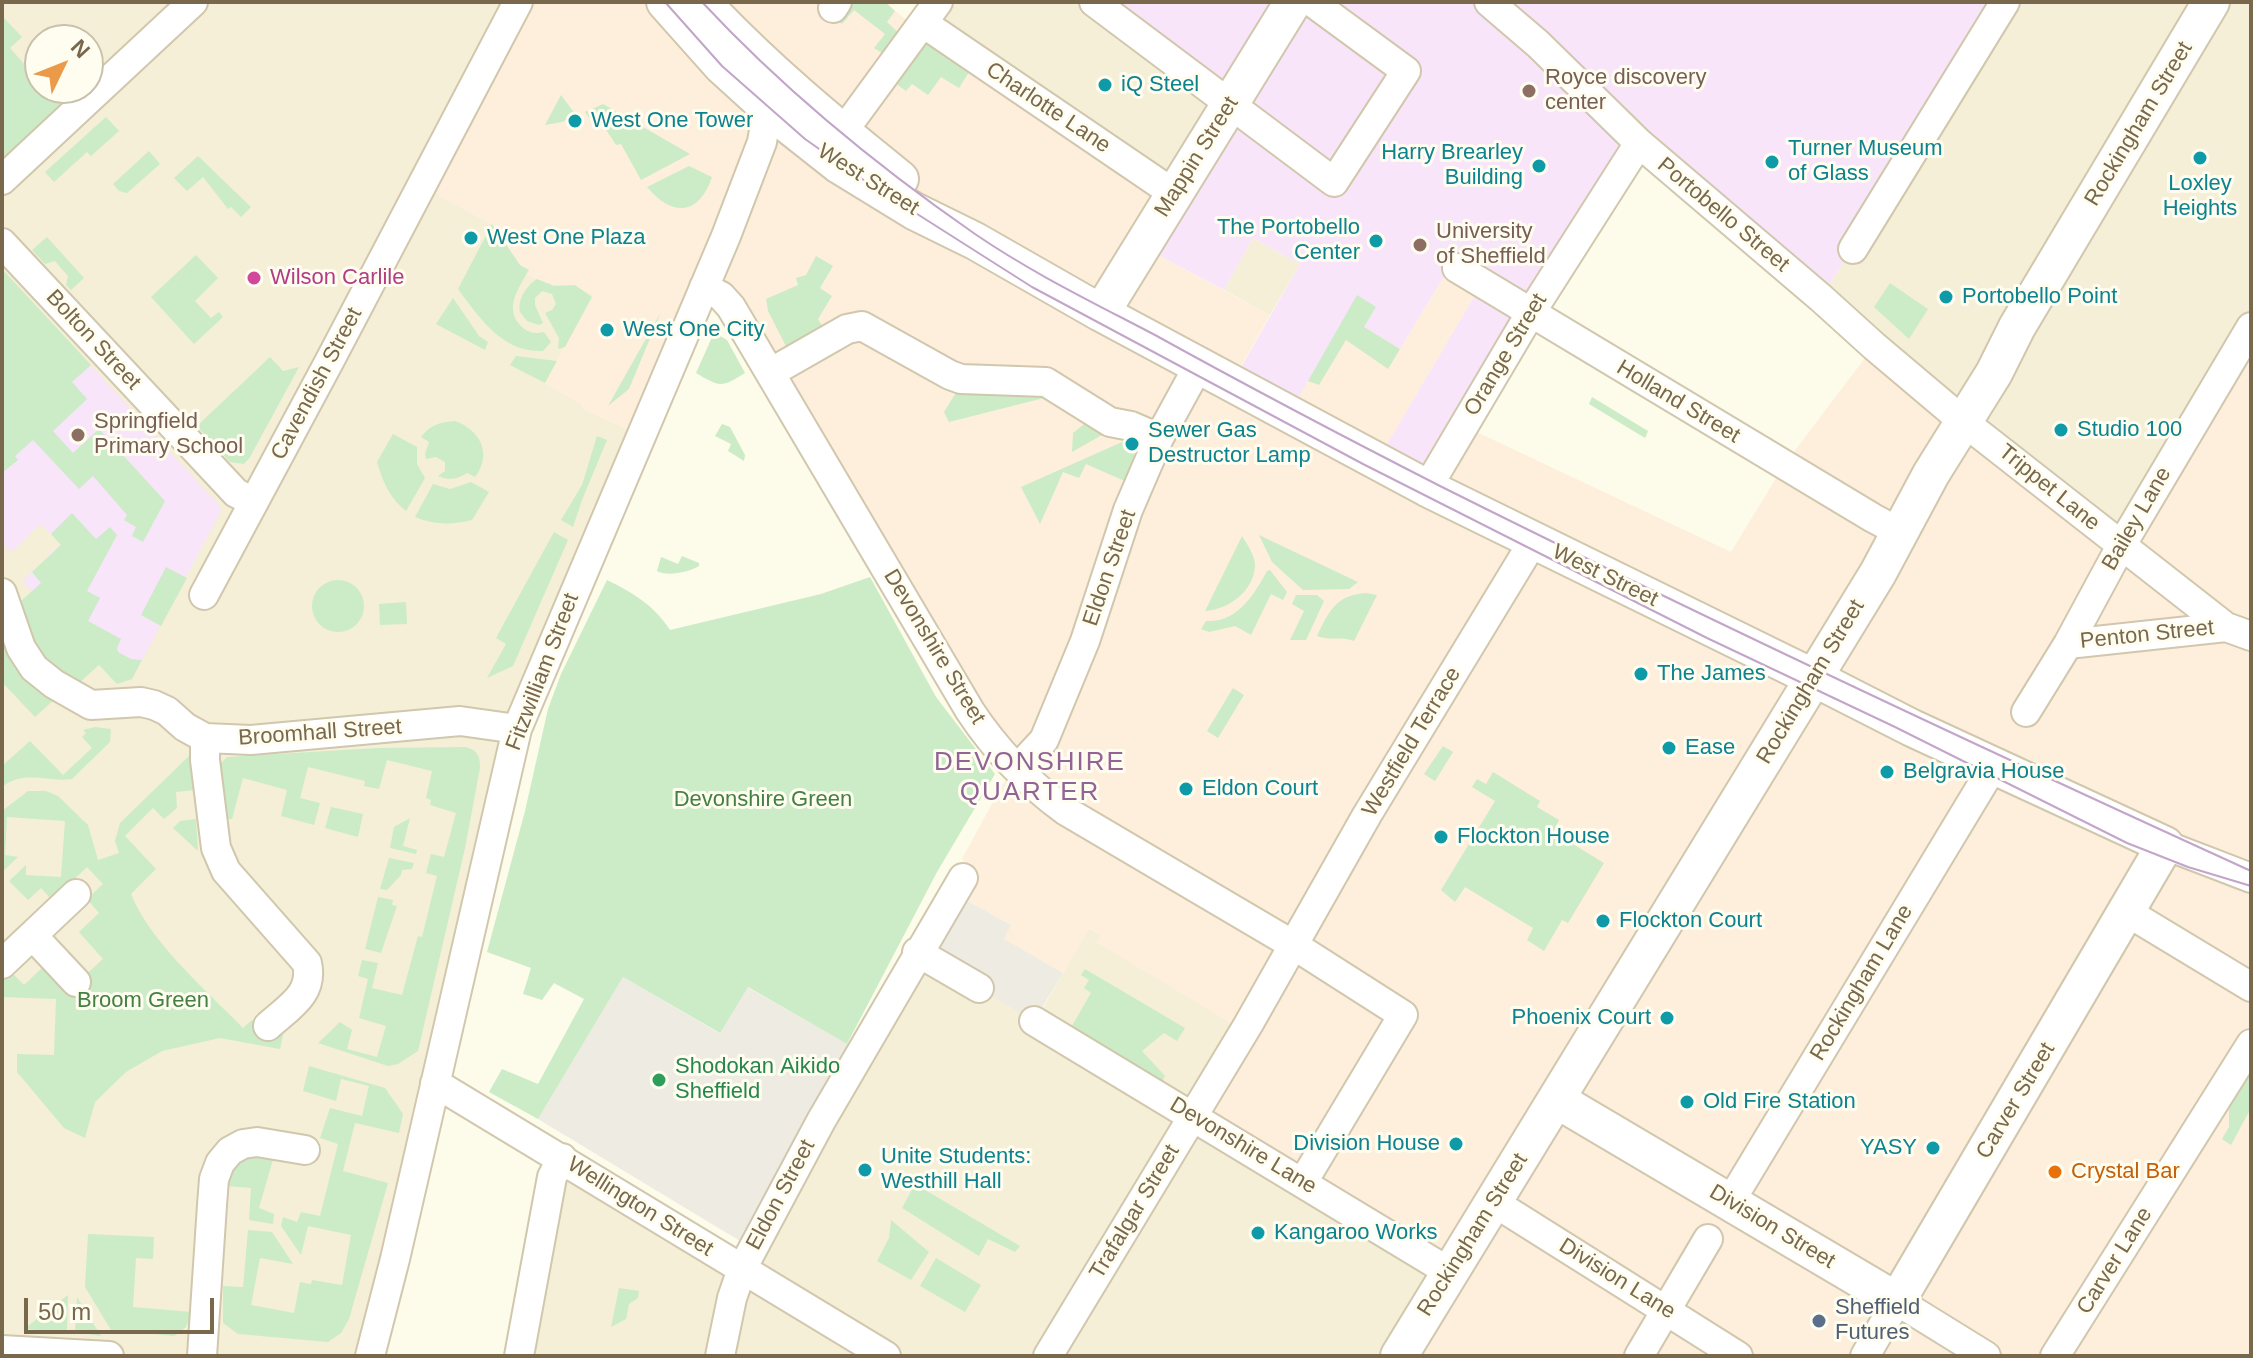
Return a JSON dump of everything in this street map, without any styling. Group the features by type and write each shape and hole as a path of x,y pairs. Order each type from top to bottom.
{"street":[{"path":"2,180 193,2"},
{"name":"Cavendish Street","path":"204,595 518,2"},
{"path":"665,2 707,12 759,62 778,97"},
{"name":"Mappin Street","path":"1101,313 1293,2"},
{"path":"1107,6 1230,105 1334,182 1406,71 1312,2"},
{"name":"Portobello Street","path":"1489,2 1538,44 1639,143 1964,422"},
{"path":"1853,249 2005,2"},
{"name":"Rockingham Street","path":"1399,1356 1901,533 1931,474 1994,373 2017,327 2211,2"},
{"path":"842,133 930,13"},
{"name":"Charlotte Lane","path":"930,13 1173,193"},
{"name":"West Street","path":"778,97 842,133 975,241"},
{"name":"West Street","path":"778,97 805,139 914,211 975,241 1101,313 1427,488 1912,728 2165,845 2251,878"},
{"name":"Fitzwilliam Street","path":"370,1356 517,729 704,287 778,97"},
{"name":"Orange Street","path":"1427,488 1530,314 1639,143"},
{"name":"Bolton Street","path":"2,243 236,493 254,502"},
{"name":"Holland Street","path":"1457,268 1901,533"},
{"name":"Devonshire Street","path":"704,287 721,296 731,307 991,742 1066,811 1295,946"},
{"path":"770,373 847,329 862,326 950,375 975,380 1046,382 1110,422 1131,426 1159,438"},
{"name":"Bailey Lane","path":"2026,712 2251,327"},
{"name":"Eldon Street","path":"1018,768 1044,740 1085,641 1128,510 1159,438 1199,365"},
{"name":"Trippet Lane","path":"1964,422 2121,546 2238,632"},
{"name":"Westfield Terrace","path":"1295,946 1367,815 1534,540"},
{"path":"2,593 21,648 34,668 54,684 91,705 141,702 154,705 205,738 216,848 221,860 226,871 307,963 310,975 301,996 268,1026"},
{"name":"Penton Street","path":"2068,644 2238,632"},
{"name":"Broomhall Street","path":"205,738 251,740 460,721 517,729"},
{"name":"Rockingham Lane","path":"1730,1202 1994,765"},
{"name":"Carver Street","path":"1865,1356 2165,845"},
{"name":"Eldon Street","path":"720,1356 732,1298 742,1269 821,1121 963,878"},
{"path":"2,964 76,894"},
{"path":"2127,912 2251,987"},
{"path":"33,936 76,982"},
{"path":"1295,946 1403,1015 1303,1182"},
{"name":"Trafalgar Street","path":"1048,1356 1295,946"},
{"path":"917,952 979,988"},
{"name":"Devonshire Lane","path":"1034,1021 1451,1273"},
{"name":"Carver Lane","path":"2055,1356 2251,1044"},
{"name":"Wellington Street","path":"435,1083 886,1356"},
{"name":"Division Street","path":"1557,1100 1986,1356"},
{"path":"202,1356 214,1179 220,1163 230,1151 243,1144 257,1142 305,1150"},
{"path":"519,1356 552,1177 562,1158"},
{"name":"Division Lane","path":"1495,1203 1738,1356"},
{"path":"1639,1356 1708,1239"},
{"path":"2,1350 109,1356"}],"shaded area":[{"path":"2,2 518,2 441,197 492,224 524,272 543,282 576,287 593,294 545,383 583,405 582,408 643,436 517,729 370,1356 2,1356"},
{"path":"518,2 885,2 912,25 1173,193 1141,246 1270,315 1232,382 1304,386 1357,295 1400,349 1451,265 1476,293 1378,460 1464,426 1731,552 1784,465 1874,346 2121,546 2251,344 2251,1356 1399,1356 1451,1274 1193,1115 1244,1031 1096,942 1101,935 1090,928 1063,973 1003,939 1011,925 953,893 970,866 962,859 1002,785 1018,767 705,287 643,436 582,408 583,405 545,383 593,294 577,287 543,282 524,272 492,224 441,197 423,183"},
{"path":"942,2 1082,2 1217,100 1164,183 929,21"},
{"name":"University of Sheffield","path":"1094,2 2005,2 1821,298 1639,144 1427,488 1377,461 1482,283 1451,265 1400,349 1364,327 1376,307 1308,381 1289,414 1232,383 1300,264 1253,238 1224,290 1141,246 1229,105"},
{"path":"2005,2 2251,2 2251,345 2121,546 1821,298"},
{"path":"1253,238 1300,264 1270,315 1224,290"},
{"name":"Springfield Primary School","path":"2,269 219,505 221,511 132,679 117,684 22,581 61,544 41,524 11,552 2,542"},
{"path":"953,893 1011,925 1004,939 1063,973 1034,1021 917,952"},
{"path":"1089,928 1101,935 1097,942 1245,1031 1451,1273 1399,1356 519,1356 562,1158 742,1269 917,952 1040,1013"},
{"path":"623,977 719,1033 747,987 856,1049 745,1244 538,1119"}],"green space":[{"path":"848,2 885,2 895,11 887,22 902,36 888,57 874,48 885,34 854,10 842,24 835,18"},
{"path":"2,16 22,37 10,48 24,64 24,104 61,105 2,159"},
{"path":"933,43 971,69 959,88 941,77 928,95 912,84 906,91 891,80 914,47"},
{"path":"561,95 576,115 545,125"},
{"path":"603,104 690,154 641,180 621,144 616,145 603,125 596,128 585,112"},
{"path":"106,117 119,131 91,156 87,152 54,182 45,172"},
{"path":"149,151 160,164 127,193 119,191 113,184"},
{"path":"198,156 251,207 241,217 231,207 228,209 203,177 187,191 174,178"},
{"path":"689,166 712,177 700,199 692,205 684,208 666,204 647,187"},
{"path":"492,224 520,265 529,270 515,298 513,312 525,330 544,332 551,342 543,351 528,350 504,340 483,321 458,289"},
{"path":"47,237 84,278 71,290 66,285 68,276 55,261 45,264 32,250"},
{"path":"196,255 218,278 195,301 211,318 219,312 223,317 194,344 151,297"},
{"path":"816,256 833,266 820,288 832,296 818,319 827,334 791,356 768,311 766,299 798,285 796,278 806,275"},
{"path":"2,269 91,365 72,382 87,399 53,431 73,453 99,429 165,501 143,542 132,536 136,527 124,520 127,515 93,476 79,489 33,440 15,456 18,460 2,473"},
{"path":"537,279 554,286 575,285 592,297 565,347 558,349 559,338 545,313 556,304 552,294 542,291 535,298 543,323 539,325 527,321 520,312 524,293"},
{"path":"1890,283 1928,309 1909,339 1874,307"},
{"path":"1357,295 1376,307 1364,327 1400,349 1388,369 1346,340 1319,385 1308,381"},
{"path":"453,298 479,336 488,342 485,350 436,324"},
{"path":"661,312 629,389 608,406"},
{"path":"713,335 727,340 745,373 720,384 696,373"},
{"path":"516,356 557,361 545,383 510,365"},
{"path":"270,357 283,371 299,367 250,457 244,464 230,462 197,426"},
{"path":"960,386 1048,397 949,422 944,412"},
{"path":"1592,397 1648,431 1645,438 1589,404"},
{"path":"1089,420 1109,431 1072,452 1073,433"},
{"path":"455,421 471,430 481,444 483,460 475,477 467,473 453,479 442,478 438,476 445,471 445,462 436,457 426,459 429,442 421,437 436,425"},
{"path":"722,424 730,427 745,455 744,461 728,451 731,444 715,436"},
{"path":"393,434 417,447 417,464 425,478 406,511 387,489 377,462"},
{"path":"597,436 607,440 573,527 561,520 582,485"},
{"path":"1122,442 1128,443 1135,457 1127,482 1086,464 1079,478 1063,472 1040,524 1021,487"},
{"path":"471,482 489,492 472,520 443,523 415,517 433,484 450,489"},
{"path":"72,513 96,539 110,527 117,535 87,591 100,598 88,621 121,639 118,652 131,659 142,660 132,679 117,684 99,665 80,682 55,668 38,650 27,629 21,601 41,583 32,572 61,545 51,534"},
{"path":"554,532 568,540 513,666 487,678 506,644 496,638"},
{"path":"1259,535 1358,582 1349,589 1303,590 1272,562"},
{"path":"1242,536 1255,562 1254,575 1238,598 1222,607 1205,611"},
{"path":"682,556 699,563 699,566 678,573 657,571 661,557 678,564"},
{"path":"166,567 187,578 161,626 141,615"},
{"path":"1270,570 1287,592 1283,600 1271,594 1251,635 1235,626 1209,632 1201,629 1206,621 1227,617 1243,606"},
{"name":"Devonshire Green","path":"870,577 936,697 995,774 937,872 847,1044 748,987 720,1033 623,977 538,1119 489,1092 502,1069 538,1084 584,999 554,983 542,1000 523,994 531,968 487,952 525,811 548,709 561,674 607,580 642,600 670,630 821,594"},
{"path":"338,580 356,588 364,606 356,624 338,632 320,624 312,606 320,588"},
{"path":"1366,593 1377,595 1354,641 1317,636 1340,601"},
{"path":"1296,595 1317,595 1324,601 1306,640 1290,640 1304,611 1292,604"},
{"path":"406,602 407,624 380,625 379,604"},
{"path":"2,631 57,697 35,717 2,682"},
{"path":"1233,688 1244,695 1218,738 1207,731"},
{"path":"95,727 111,729 110,742 72,779 19,779 2,787 2,766 30,741 63,775 92,748 82,737 86,733 83,730"},
{"path":"1443,746 1453,752 1435,781 1424,774"},
{"path":"465,747 477,754 480,768 465,848 418,1051 398,1064 388,1066 318,1043 340,1022 352,1030 347,1049 377,1057 386,1026 359,1018 368,979 358,976 362,960 378,963 372,988 402,995 418,936 422,937 437,876 426,873 431,854 444,857 456,813 430,805 431,800 426,798 432,771 387,760 379,789 364,786 365,781 308,767 300,798 320,803 314,825 281,816 287,790 243,778 232,819 224,819 216,768 227,757 377,748"},
{"name":"Broom Green","path":"189,756 194,764 195,790 176,792 177,808 164,819 153,808 125,836 156,869 131,894 151,930 196,982 243,1028 252,1020 283,1035 280,1049 220,1038 162,1051 126,1072 95,1102 85,1138 64,1128 17,1072 17,1054 54,1055 56,999 2,997 2,977 10,971 24,985 46,964 70,989 103,959 79,932 99,913 87,899 103,884 87,867 52,900 41,888 28,900 9,881 26,865 26,875 61,877 65,821 7,817 5,855 18,857 2,872 2,811 28,791 46,791 58,796 88,825 98,860 119,853 115,841 120,823"},
{"path":"1493,772 1540,801 1537,807 1559,820 1553,832 1604,863 1568,923 1562,920 1544,951 1527,940 1533,928 1465,887 1455,902 1441,890 1495,801 1472,787 1477,779 1486,784"},
{"path":"331,807 363,814 358,837 325,828"},
{"path":"410,818 403,846 417,850 416,854 390,848 394,827"},
{"path":"196,819 198,851 173,828 180,821"},
{"path":"389,858 414,863 412,869 402,870 387,890 380,889"},
{"path":"378,897 393,900 392,905 397,906 381,953 365,949"},
{"path":"1085,969 1185,1028 1177,1041 1164,1033 1142,1051 1165,1076 1160,1085 1069,1031 1091,993 1084,988 1089,980 1081,975"},
{"path":"309,1066 385,1088 403,1114 399,1133 355,1123 343,1171 388,1183 349,1319 341,1333 328,1342 238,1334 223,1323 223,1286 243,1287 248,1230 272,1232 293,1264 260,1258 251,1305 294,1313 300,1282 311,1284 312,1280 342,1285 351,1235 308,1226 301,1255 281,1226 283,1217 297,1222 301,1212 320,1216 338,1144 320,1138 330,1108 362,1116 369,1086 341,1079 336,1101 303,1091"},
{"path":"2251,1071 2251,1108 2231,1145 2222,1139 2229,1127 2229,1104"},
{"path":"241,1156 274,1156 259,1208 274,1214 273,1224 249,1220 251,1188 227,1186 227,1177"},
{"path":"915,1184 1020,1246 1015,1252 988,1239 979,1256 902,1208"},
{"path":"891,1220 929,1252 911,1280 877,1261 889,1238"},
{"path":"88,1234 154,1237 153,1259 136,1258 133,1307 192,1312 186,1327 174,1336 111,1330 85,1287"},
{"path":"936,1258 981,1285 965,1312 920,1286"},
{"path":"619,1288 639,1291 638,1298 629,1304 626,1319 611,1327"},
{"path":"68,1295 67,1332 24,1329"},
{"path":"77,1297 101,1336 75,1332"}],"tram line":[{"path":"665,2 722,66 805,139 1032,287 1363,464 1707,638 1895,727 2127,843 2188,867 2251,886"},
{"path":"702,2 765,66 832,126 975,234 1041,275 1332,430 1541,536 1844,682 2251,871"}],"place":[{"name":"iQ Steel","path":"1105,85"},
{"name":"Royce discovery center","path":"1529,91"},
{"name":"West One Tower","path":"575,121"},
{"name":"Loxley Heights","path":"2200,158"},
{"name":"Turner Museum of Glass","path":"1772,162"},
{"name":"Harry Brearley Building","path":"1539,166"},
{"name":"West One Plaza","path":"471,238"},
{"name":"The Portobello Center","path":"1376,241"},
{"name":"University of Sheffield","path":"1420,245"},
{"name":"Wilson Carlile","path":"254,278"},
{"name":"Portobello Point","path":"1946,297"},
{"name":"West One City","path":"607,330"},
{"name":"Studio 100","path":"2061,430"},
{"name":"Springfield Primary School","path":"78,435"},
{"name":"Sewer Gas Destructor Lamp","path":"1132,444"},
{"name":"The James","path":"1641,674"},
{"name":"Ease","path":"1669,748"},
{"name":"Belgravia House","path":"1887,772"},
{"name":"Eldon Court","path":"1186,789"},
{"name":"Flockton House","path":"1441,837"},
{"name":"Flockton Court","path":"1603,921"},
{"name":"Phoenix Court","path":"1667,1018"},
{"name":"Shodokan Aikido Sheffield","path":"659,1080"},
{"name":"Old Fire Station","path":"1687,1102"},
{"name":"Division House","path":"1456,1144"},
{"name":"YASY","path":"1933,1148"},
{"name":"Unite Students: Westhill Hall","path":"865,1170"},
{"name":"Crystal Bar","path":"2055,1172"},
{"name":"Kangaroo Works","path":"1258,1233"},
{"name":"Sheffield Futures","path":"1819,1321"}],"district":[{"name":"DEVONSHIRE QUARTER","path":"1030,778"}]}
